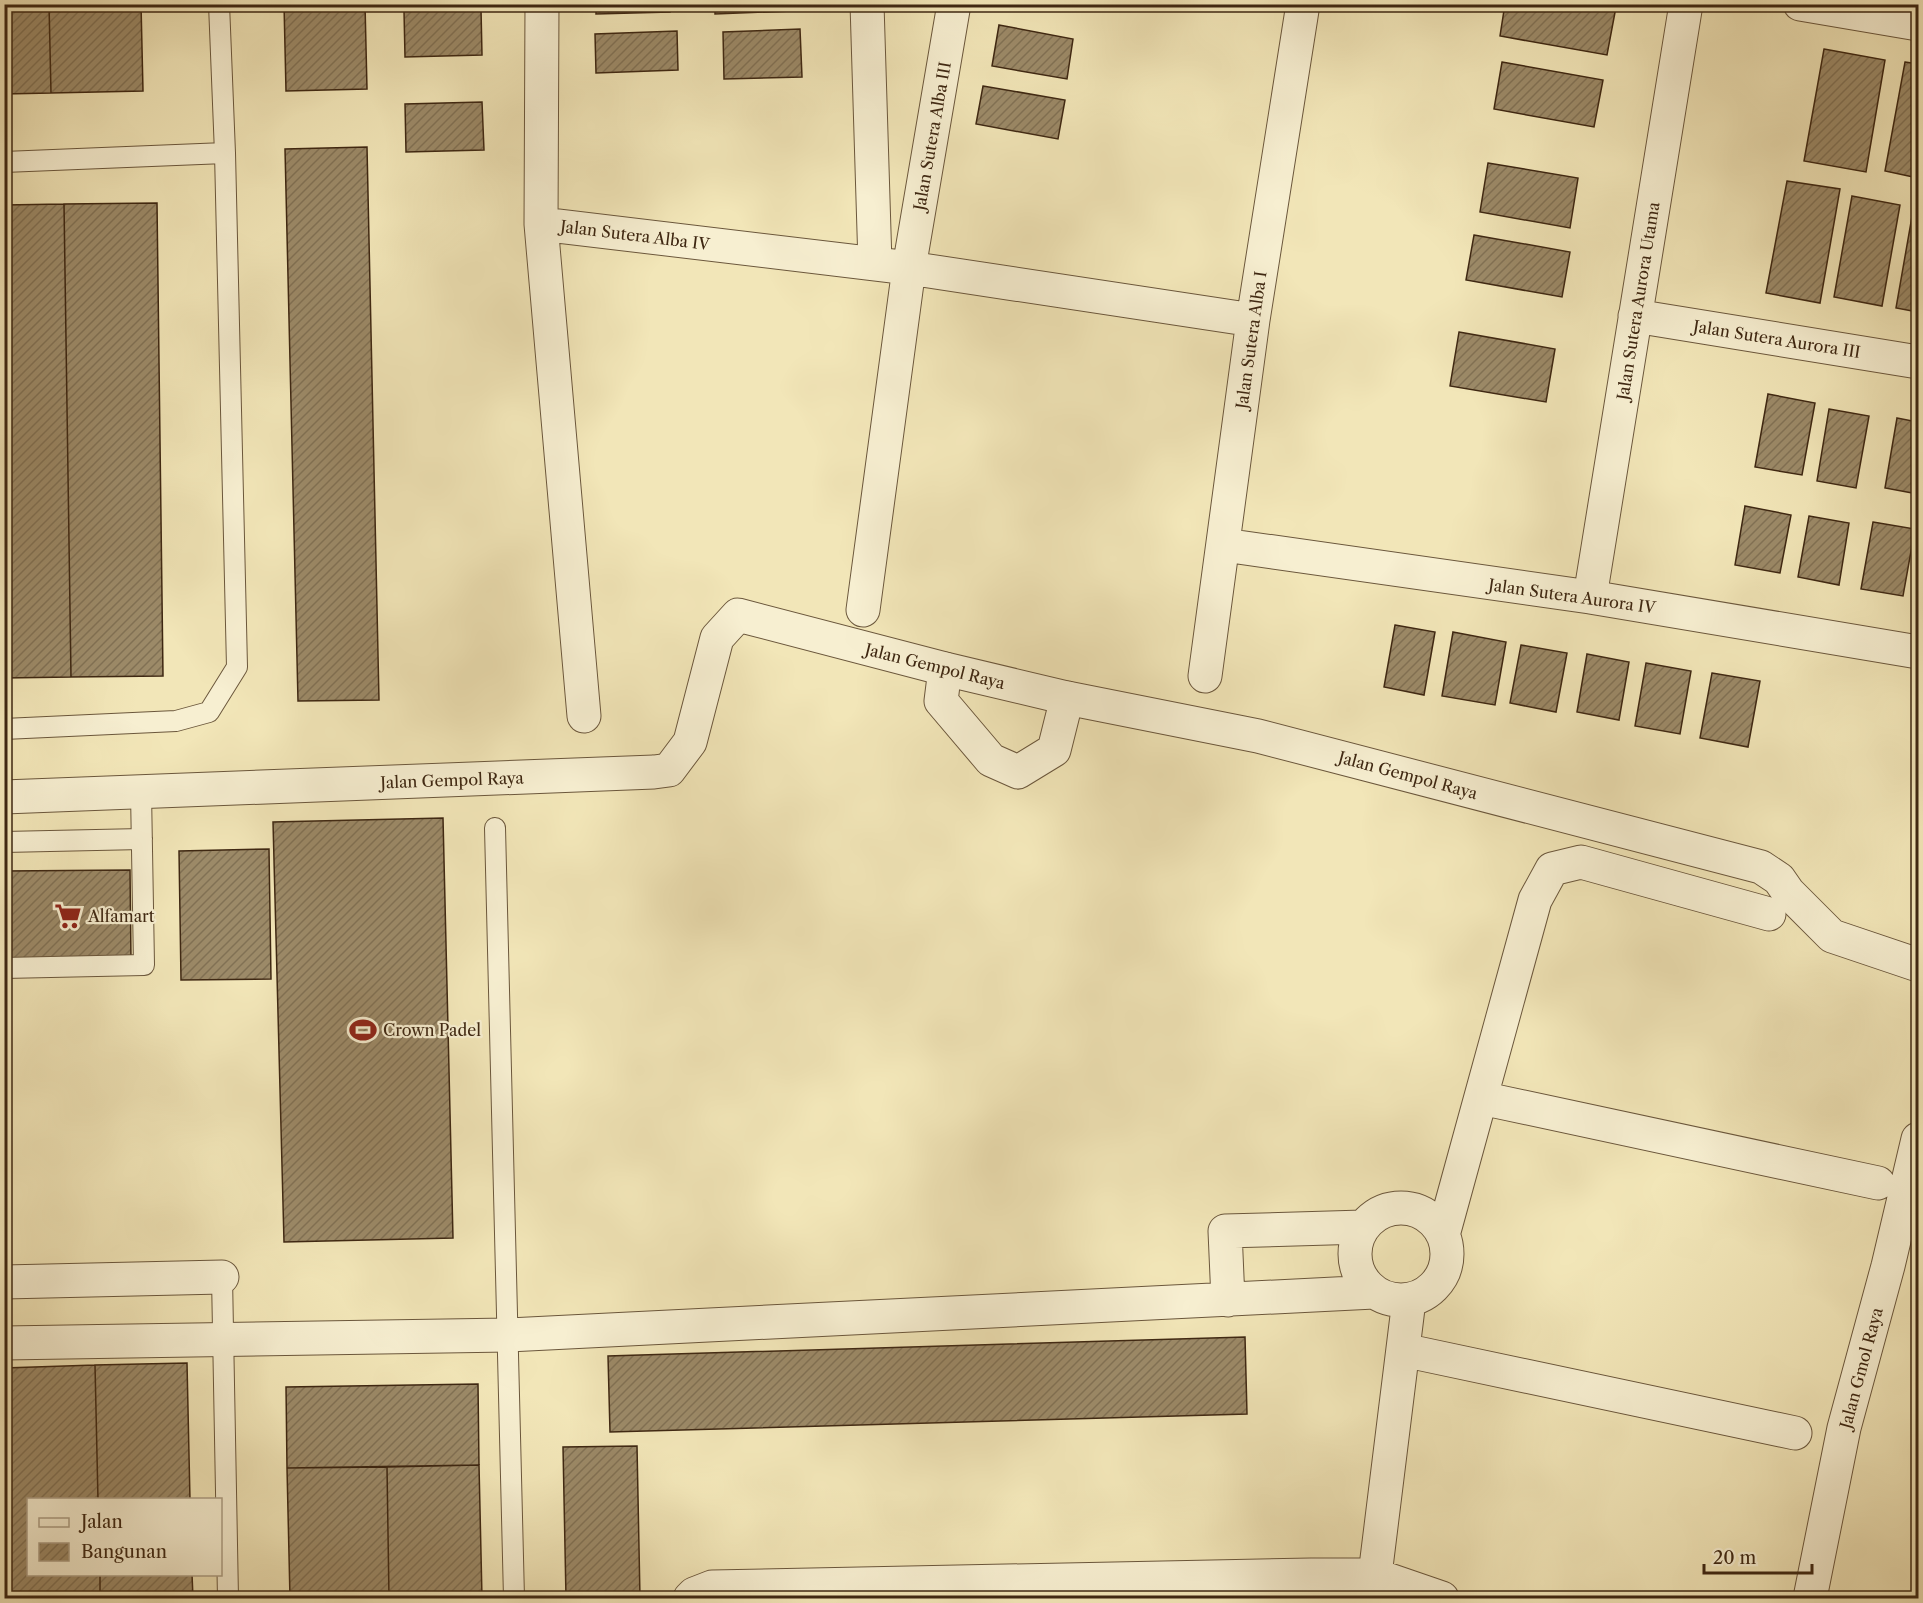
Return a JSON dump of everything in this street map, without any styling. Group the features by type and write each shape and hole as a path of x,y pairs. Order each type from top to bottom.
{"street":[{"name":"Jalan Sutera Alba IV","path":"542,4 542,224 909,268 1253,320"},
{"path":"867,4 875,264"},
{"name":"Jalan Sutera Alba III","path":"863,610 909,268 954,4"},
{"name":"Jalan Sutera Alba I","path":"1205,676 1253,320 1303,4"},
{"name":"Jalan Sutera Aurora Utama","path":"1590,597 1686,4"},
{"path":"1800,4 1918,24"},
{"path":"542,224 584,716"},
{"name":"Jalan Sutera Aurora III","path":"1635,316 1918,362"},
{"name":"Jalan Sutera Aurora IV","path":"1224,545 1590,597 1918,652"},
{"name":"Jalan Gempol Raya","path":"4,797 669,770 690,742 717,638 738,615 1067,698 1258,736 1761,867 1779,879 1788,892 1832,936 1918,965"},
{"path":"945,669 941,701 991,760 1018,772 1054,750 1067,698"},
{"path":"1443,1235 1535,900 1552,869 1581,862 1769,914"},
{"path":"1481,1098 1878,1183"},
{"name":"Jalan Gmol Raya","path":"1810,1599 1844,1428 1914,1174 1918,1140"},
{"path":"1393,1208 1417,1210 1428,1216 1443,1235 1447,1246 1445,1270 1430,1290 1409,1300 1384,1298 1361,1279 1354,1262 1355,1243 1363,1227 1382,1212 1393,1208"},
{"path":"1228,1300 1226,1231 1363,1227"},
{"path":"4,1282 222,1277"},
{"path":"4,1343 508,1335 1374,1292"},
{"path":"1375,1575 1409,1300"},
{"path":"1402,1350 1796,1433"},
{"path":"690,1599 694,1594 712,1587 1308,1587 1375,1575 1442,1599"}],"lane":[{"path":"4,729 176,722 209,712 237,667 225,153 219,4"},
{"path":"4,162 225,153"},
{"path":"4,968 144,965 141,792"},
{"path":"495,828 514,1599"},
{"path":"4,842 142,839"},
{"path":"222,1277 228,1599"}],"building":[{"path":"4,4 49,4 51,93 4,94"},
{"path":"49,4 141,4 143,91 51,93"},
{"path":"284,4 365,4 367,89 286,91"},
{"path":"596,4 670,4 670,12 596,14"},
{"path":"715,4 792,4 792,11 715,14"},
{"path":"1049,4 1086,4 1084,11"},
{"path":"1505,4 1601,4 1616,7 1607,55 1500,36"},
{"path":"481,9 482,55 405,57 404,11"},
{"path":"999,25 1073,39 1067,79 992,66"},
{"path":"800,29 802,77 724,79 723,32"},
{"path":"677,31 678,70 596,73 595,34"},
{"path":"1824,49 1885,60 1866,172 1804,161"},
{"path":"1502,62 1603,80 1594,127 1494,109"},
{"path":"1905,62 1918,64 1918,178 1885,171"},
{"path":"983,86 1065,100 1058,139 976,124"},
{"path":"482,102 484,150 406,152 405,104"},
{"path":"367,147 379,700 298,701 285,149"},
{"path":"1488,163 1578,178 1570,228 1480,212"},
{"path":"1787,181 1840,189 1820,303 1766,293"},
{"path":"1852,196 1900,205 1882,306 1834,297"},
{"path":"157,203 163,676 71,677 64,204"},
{"path":"64,204 71,677 4,678 4,205"},
{"path":"1914,205 1918,206 1918,312 1896,308"},
{"path":"1474,235 1570,252 1562,297 1466,280"},
{"path":"1459,332 1555,349 1546,402 1450,386"},
{"path":"1768,394 1815,403 1802,475 1755,467"},
{"path":"1829,409 1869,416 1856,488 1817,481"},
{"path":"1897,418 1918,422 1918,494 1885,488"},
{"path":"1745,506 1791,515 1780,573 1735,565"},
{"path":"1809,516 1849,523 1839,585 1798,577"},
{"path":"1873,522 1915,529 1903,596 1861,589"},
{"path":"1395,625 1435,632 1424,695 1384,687"},
{"path":"1453,632 1506,642 1495,705 1442,696"},
{"path":"1521,645 1567,653 1556,712 1510,703"},
{"path":"1587,654 1629,662 1619,720 1577,712"},
{"path":"1646,663 1691,671 1680,734 1635,726"},
{"path":"1712,673 1760,681 1748,747 1700,738"},
{"name":"Crown Padel","path":"443,818 453,1238 284,1242 273,822"},
{"path":"269,849 271,979 181,980 179,851"},
{"name":"Alfamart","path":"130,870 131,961 4,962 4,871"},
{"path":"1245,1337 1247,1414 610,1432 608,1356"},
{"path":"187,1363 190,1498 98,1498 95,1365"},
{"path":"95,1365 98,1498 27,1498 27,1576 100,1576 100,1598 4,1598 4,1368"},
{"path":"478,1384 479,1465 287,1468 286,1387"},
{"path":"637,1446 640,1598 566,1598 563,1447"},
{"path":"479,1465 482,1598 389,1598 387,1467"},
{"path":"387,1467 389,1598 290,1598 287,1468"},
{"path":"100,1576 192,1576 193,1598 100,1598"}],"place":[{"name":"Alfamart","path":"68,916"},
{"name":"Crown Padel","path":"363,1030"}]}
